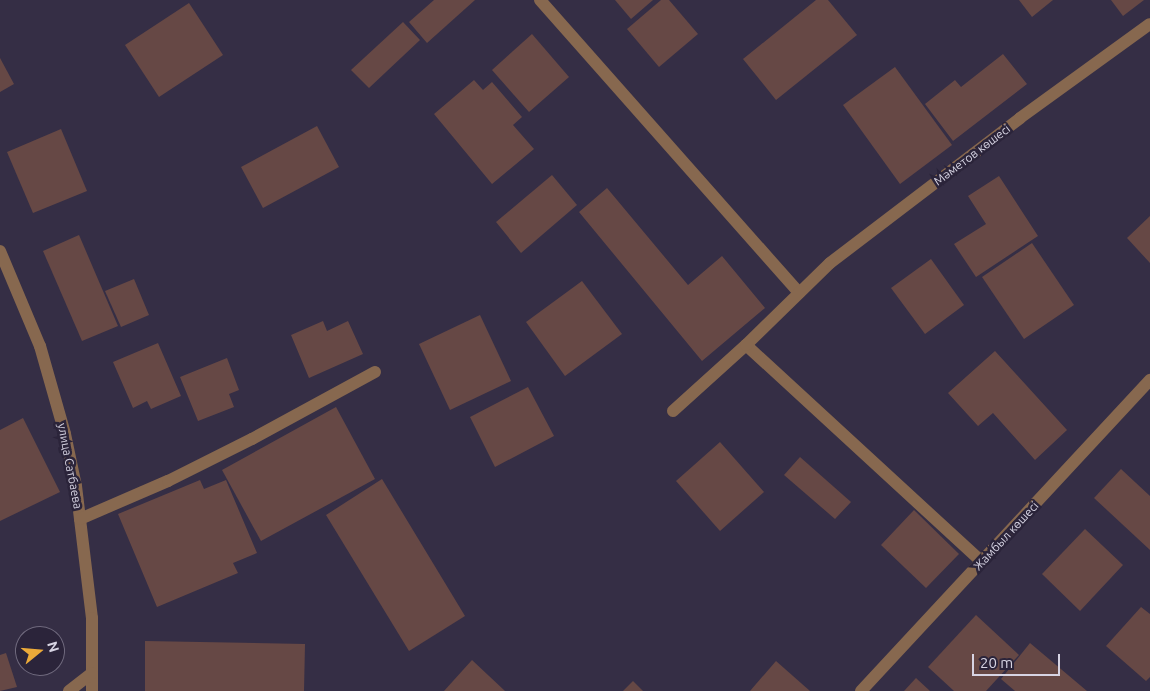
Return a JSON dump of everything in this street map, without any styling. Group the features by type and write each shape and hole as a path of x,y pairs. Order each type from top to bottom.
{"street":[{"path":"540,0 799,293"},
{"name":"Мәметов көшесі","path":"674,411 838,257 1020,118 1150,24"},
{"name":"улица Сатбаева","path":"0,250 40,346 65,434 80,519 92,618 92,691"},
{"path":"746,345 982,562"},
{"path":"80,519 177,477 375,372"},
{"name":"Жамбыл көшесі","path":"862,691 1150,380"},
{"path":"69,691 92,673"}],"building":[{"path":"434,0 475,0 427,43 409,22"},
{"path":"615,0 653,0 631,19"},
{"path":"661,0 669,0 698,34 659,67 627,29"},
{"path":"816,0 828,0 857,35 776,100 743,59"},
{"path":"1019,0 1053,0 1032,17"},
{"path":"1111,0 1144,0 1123,16"},
{"path":"189,3 223,55 159,97 125,45"},
{"path":"403,22 420,40 369,88 351,70"},
{"path":"532,34 569,77 529,112 492,70"},
{"path":"1003,54 1027,84 953,141 925,104 955,80 961,87"},
{"path":"0,58 14,84 0,92"},
{"path":"895,67 952,145 900,184 843,105"},
{"path":"474,80 483,90 492,82 522,117 513,125 534,149 492,184 434,114"},
{"path":"317,126 339,167 263,208 241,167"},
{"path":"61,129 87,191 33,213 7,152"},
{"path":"552,175 577,205 521,253 496,222"},
{"path":"999,176 1038,236 976,277 954,244 986,224 968,196"},
{"path":"607,188 688,285 722,256 765,308 702,361 579,212"},
{"path":"1150,216 1150,263 1127,238"},
{"path":"79,235 118,326 82,341 43,251"},
{"path":"1032,243 1074,305 1024,339 982,277"},
{"path":"931,259 964,305 925,334 891,288"},
{"path":"134,279 149,315 121,327 105,291"},
{"path":"582,281 622,334 565,376 526,322"},
{"path":"480,315 511,381 450,410 419,344"},
{"path":"323,321 327,331 348,321 363,354 309,378 291,335"},
{"path":"158,343 181,396 151,409 147,401 133,408 113,362"},
{"path":"995,351 1067,430 1035,460 993,413 978,426 948,393"},
{"path":"227,358 239,390 229,394 234,407 198,421 180,377"},
{"path":"528,387 554,436 495,467 470,417"},
{"path":"336,407 375,479 261,541 222,470"},
{"path":"23,418 60,492 0,521 0,430"},
{"path":"720,442 764,492 720,531 676,481"},
{"path":"800,457 851,502 835,519 784,475"},
{"path":"1121,469 1150,496 1150,550 1094,498"},
{"path":"382,479 465,616 409,651 326,515"},
{"path":"200,480 204,489 226,480 257,553 233,563 238,573 157,607 118,514"},
{"path":"914,510 959,554 926,588 881,545"},
{"path":"1085,529 1123,565 1080,611 1042,574"},
{"path":"1141,607 1150,614 1150,677 1146,681 1106,646"},
{"path":"976,615 1019,655 986,691 954,691 928,667"},
{"path":"145,641 305,644 304,691 145,691"},
{"path":"1030,643 1087,691 1015,691 1001,679"},
{"path":"6,653 17,687 0,691 0,655"},
{"path":"472,660 505,691 444,691"},
{"path":"776,661 810,691 750,691"},
{"path":"916,678 930,691 904,691"},
{"path":"633,681 643,691 623,691"}]}
